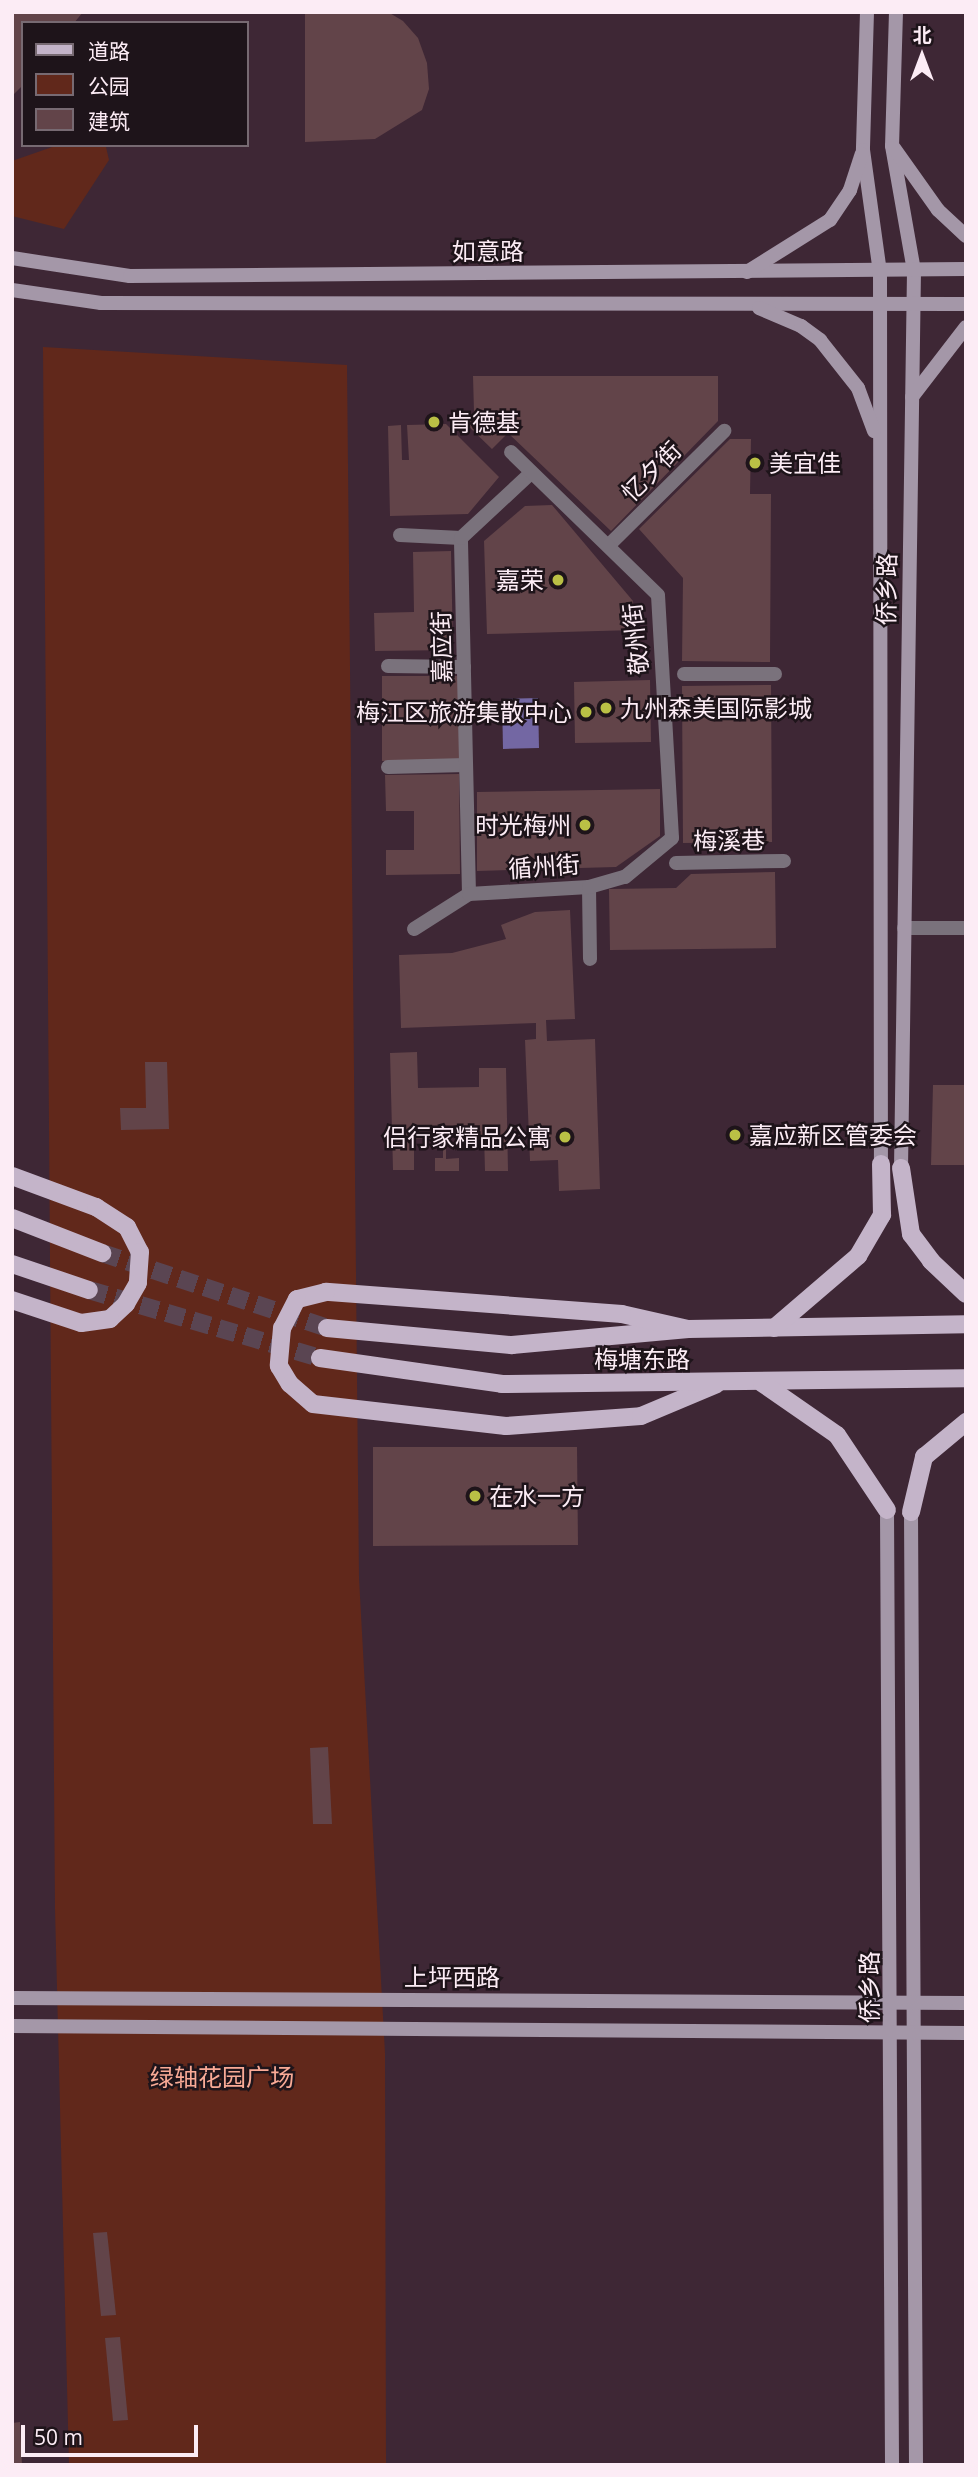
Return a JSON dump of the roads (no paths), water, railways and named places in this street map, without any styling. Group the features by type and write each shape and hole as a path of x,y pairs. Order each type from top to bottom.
{"main road":[{"path":"774,1328 858,1256 882,1215 881,1164"},
{"path":"901,1168 911,1234 930,1261 966,1294"},
{"path":"12,1176 96,1208 127,1227 140,1252 138,1283 110,1320 81,1323 12,1300"},
{"path":"12,1217 102,1253"},
{"path":"12,1264 89,1290"},
{"path":"688,1329 622,1314 326,1292 297,1299 282,1328 279,1366 290,1384 313,1404 506,1426 641,1416 717,1384"},
{"name":"梅塘东路","path":"327,1328 512,1345 688,1329 966,1324"},
{"name":"梅塘东路","path":"320,1358 502,1384 717,1384 966,1378"},
{"path":"762,1383 837,1435 887,1510"},
{"path":"911,1512 924,1457 966,1422"}],"street":[{"name":"侨乡路","path":"867,12 863,150 880,272 878,444 881,1164"},
{"name":"侨乡路","path":"896,12 892,146 914,271 901,1168"},
{"path":"892,146 938,210 966,236"},
{"path":"746,273 830,220 850,190 863,150"},
{"name":"如意路","path":"12,258 130,276 966,270"},
{"path":"12,290 101,303 880,307 966,304"},
{"path":"752,305 801,326 820,340 858,388 878,444"},
{"path":"911,398 966,327"},
{"name":"忆夕街","path":"610,544 724,431"},
{"name":"敬州街","path":"511,452 610,544 658,595 672,838"},
{"path":"400,535 461,538 531,473"},
{"name":"嘉应街","path":"461,538 469,894"},
{"path":"388,666 464,667"},
{"path":"684,674 775,674"},
{"path":"388,767 467,765"},
{"name":"循州街","path":"414,929 469,894 589,887 625,877 672,838"},
{"name":"梅溪巷","path":"676,863 784,862"},
{"path":"589,887 590,959"},
{"path":"904,928 966,928"},
{"name":"侨乡路","path":"887,1510 892,2003 892,2465"},
{"name":"侨乡路","path":"911,1512 916,2465"},
{"name":"上坪西路","path":"12,1998 966,2003"},
{"path":"12,2026 915,2035 966,2033"}],"tunnel":[{"path":"102,1253 327,1328"},
{"path":"89,1290 320,1358"}],"place":[{"name":"肯德基","path":"434,422"},
{"name":"美宜佳","path":"755,463"},
{"name":"嘉荣","path":"558,580"},
{"name":"九州森美国际影城","path":"606,708"},
{"name":"梅江区旅游集散中心","path":"586,712"},
{"name":"时光梅州","path":"585,825"},
{"name":"嘉应新区管委会","path":"735,1135"},
{"name":"侣行家精品公寓","path":"565,1137"},
{"name":"在水一方","path":"475,1496"}],"park label":[{"name":"绿轴花园广场","path":"222,2077"}]}
